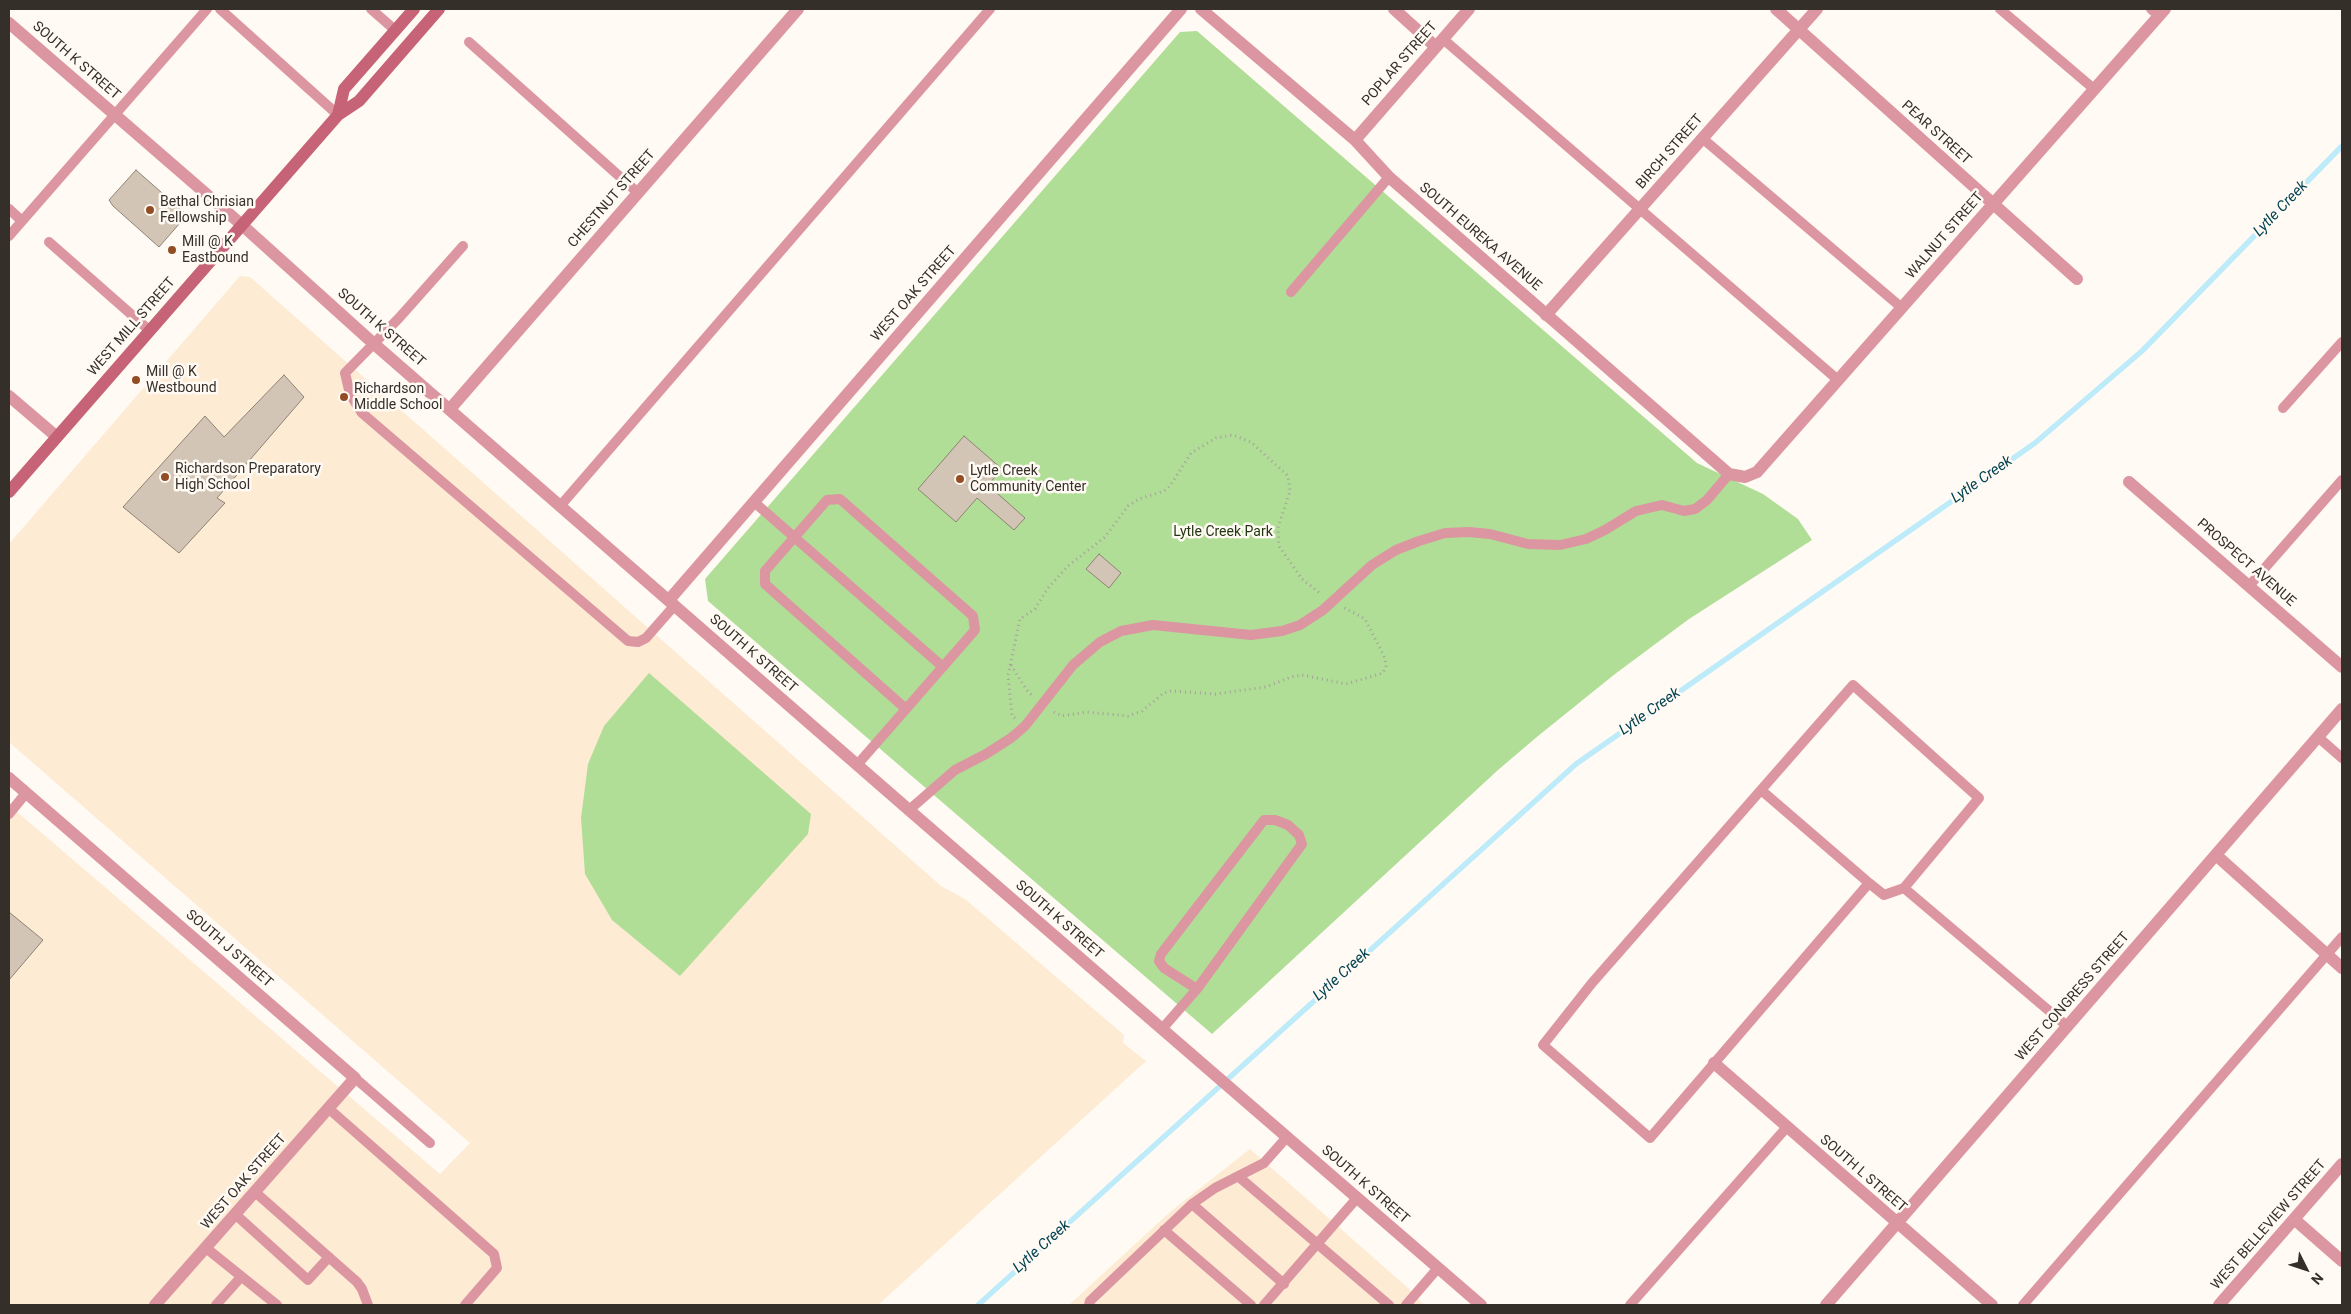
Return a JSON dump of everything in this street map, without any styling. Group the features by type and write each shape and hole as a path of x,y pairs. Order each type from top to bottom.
{"main road":[{"name":"WEST MILL STREET","path":"338,114 344,89 414,9"},
{"name":"WEST MILL STREET","path":"9,492 338,114 359,101 439,9"}],"street":[{"name":"CHESTNUT STREET","path":"450,409 798,9"},
{"name":"WEST OAK STREET","path":"672,602 754,502 1181,9"},
{"name":"SOUTH EUREKA AVENUE","path":"1202,9 1354,140 1389,176 1729,474"},
{"path":"1394,9 1439,43"},
{"name":"POPLAR STREET","path":"1354,140 1469,9"},
{"name":"PEAR STREET","path":"1776,9 2077,279"},
{"name":"BIRCH STREET","path":"1546,315 1817,9"},
{"name":"WALNUT STREET","path":"1729,474 1745,477 1757,472 2094,89 2158,11"},
{"name":"SOUTH K STREET","path":"9,22 242,225 373,343 560,504 857,765 1481,1305"},
{"path":"9,396 56,437"},
{"name":"PROSPECT AVENUE","path":"2129,482 2342,668"},
{"name":"WEST CONGRESS STREET","path":"1826,1305 2342,709"},
{"name":"SOUTH J STREET","path":"9,778 355,1078"},
{"path":"2216,855 2342,968"},
{"name":"SOUTH L STREET","path":"1714,1064 1992,1305"},
{"name":"WEST OAK STREET","path":"155,1305 355,1078"},
{"name":"WEST BELLEVIEW STREET","path":"2219,1305 2342,1164"},
{"path":"2294,1219 2342,1261"}],"lane":[{"path":"9,236 207,9"},
{"path":"220,9 338,114"},
{"path":"371,9 395,30"},
{"path":"560,504 990,9"},
{"path":"2000,9 2094,89"},
{"path":"469,42 638,192"},
{"path":"1439,43 1640,210 1838,380"},
{"path":"1702,138 1902,308"},
{"path":"1291,292 1389,176"},
{"path":"9,209 22,221"},
{"path":"49,242 149,330"},
{"path":"463,246 399,318 346,373 350,394 362,413 628,641 638,642 646,638 672,602"},
{"path":"2284,408 2342,342"},
{"path":"909,810 955,770 986,754 1025,726 1073,665 1100,642 1121,631 1153,625 1251,635 1282,631 1300,626 1332,602 1350,583 1372,565 1396,550 1419,541 1445,533 1469,532 1490,534 1528,544 1560,545 1586,539 1636,511 1662,505 1684,511 1695,509 1707,500 1729,474"},
{"path":"2249,586 2342,480"},
{"path":"857,765 943,667 975,630 973,616 966,609 840,499 827,500 765,571 765,584 906,709"},
{"path":"754,502 943,667"},
{"path":"1761,790 1870,883 1884,895 1904,888 1979,798 1852,685 1592,983 1543,1045 1650,1138 1870,883"},
{"path":"2318,737 2342,758"},
{"path":"9,814 26,793"},
{"path":"1162,1030 1197,989 1302,844 1299,835 1288,824 1275,820 1264,820 1161,954 1159,961 1164,968 1197,989"},
{"path":"1904,888 2068,1026"},
{"path":"2023,1305 2342,937"},
{"name":"SOUTH J STREET","path":"355,1078 430,1143"},
{"path":"328,1108 494,1254 497,1268 465,1305"},
{"path":"1630,1305 1787,1128"},
{"path":"1089,1305 1090,1301 1192,1204 1215,1188 1239,1177 1264,1162 1287,1137"},
{"path":"1239,1177 1390,1305"},
{"path":"255,1192 357,1282 368,1305"},
{"path":"1264,1305 1357,1198"},
{"path":"1192,1204 1284,1284"},
{"path":"235,1214 308,1280 329,1257"},
{"path":"1164,1230 1251,1305"},
{"path":"206,1248 277,1305"},
{"path":"1406,1305 1438,1268"},
{"path":"216,1305 241,1277"}],"path":[{"path":"1011,665 1028,692 1062,716 1086,712 1128,716 1142,711 1164,692 1171,690 1214,694 1266,687 1290,677 1302,675 1346,684 1383,672 1386,666 1385,658 1365,618 1332,602 1302,580 1279,546 1278,528 1290,492 1288,476 1251,442 1232,435 1225,436 1202,445 1191,454 1174,481 1164,491 1139,499 1128,506 1105,537 1068,566 1054,580 1035,609 1020,619 1008,675 1012,716 1025,726"}],"shaded area":[{"path":"240,276 250,277 941,886 965,899 1124,1035 1123,1043 1146,1061 878,1305 9,1305 9,805 440,1174 470,1143 9,742 9,544"},
{"path":"1250,1149 1408,1288 1424,1305 1069,1305 1170,1212"}],"green space":[{"name":"Lytle Creek Park","path":"1197,31 1697,463 1763,494 1798,519 1812,540 1689,619 1615,674 1538,736 1498,770 1212,1034 708,601 705,579 1180,32"},
{"path":"649,673 811,814 808,834 680,976 612,920 585,874 581,818 588,764 604,726"}],"building":[{"path":"136,170 187,215 159,247 113,206 109,200"},
{"path":"284,375 304,397 217,498 225,503 179,553 123,507 205,416 224,437"},
{"name":"Lytle Creek Community Center","path":"964,436 1002,469 988,485 1025,518 1014,530 977,498 956,522 918,489"},
{"path":"1099,554 1121,573 1109,588 1086,569"},
{"path":"9,912 43,940 9,980"}],"waterway":[{"name":"Lytle Creek","path":"978,1305 1576,764 2035,443 2142,351 2342,146"}],"place":[{"name":"Bethal Chrisian Fellowship","path":"150,210"},
{"name":"Mill @ K Eastbound","path":"172,250"},
{"name":"Mill @ K Westbound","path":"136,380"},
{"name":"Richardson Middle School","path":"344,397"},
{"name":"Richardson Preparatory High School","path":"165,477"},
{"name":"Lytle Creek Community Center","path":"960,479"}]}
